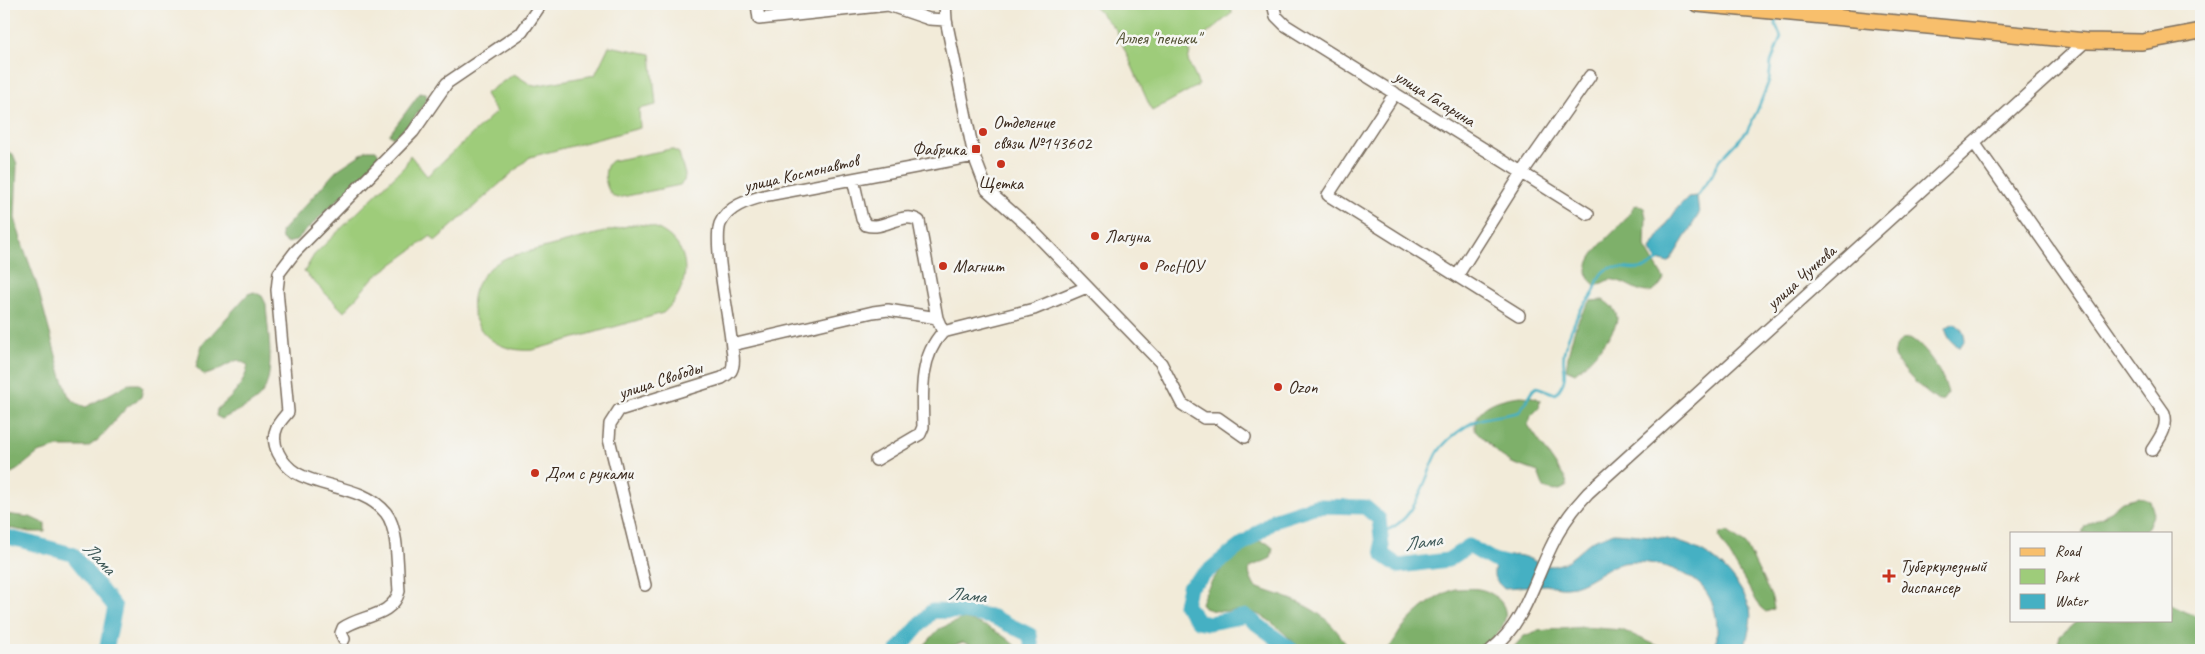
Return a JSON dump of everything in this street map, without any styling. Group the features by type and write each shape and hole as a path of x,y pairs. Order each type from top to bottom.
{"main road":[{"path":"1697,4 2086,41 2142,42 2201,32"}],"street":[{"path":"344,639 341,633 343,628 390,607 398,598 394,537 391,521 384,511 374,503 352,492 296,472 279,456 275,444 276,428 288,412 277,290 279,273 296,252 413,132 447,83 522,32 541,4"},
{"path":"757,4 759,19 888,5 929,19 946,20"},
{"path":"945,4 946,20 974,156 987,190 1031,230 1161,363 1182,404 1204,418 1218,418 1245,436"},
{"name":"улица Гагарина","path":"1273,4 1276,16 1285,25 1588,214"},
{"name":"улица Чучкова","path":"1491,650 1506,637 1525,607 1550,548 1575,507 1600,481 1975,144 2086,41"},
{"path":"1457,276 1522,173 1590,76"},
{"path":"1395,93 1328,195 1519,315"},
{"path":"1975,144 2164,413 2166,418 2164,432 2152,450"},
{"name":"улица Космонавтов","path":"733,362 719,244 720,224 731,210 744,201 768,195 974,156"},
{"path":"854,179 862,219 866,225 879,226 907,217 913,217 919,221 938,318 943,332"},
{"path":"876,460 920,434 923,427 922,378 933,347 943,332 1034,309 1087,287"},
{"path":"732,345 873,312 895,311 938,318"},
{"name":"улица Свободы","path":"645,585 610,439 610,424 619,410 722,378 731,371 733,362"}],"green space":[{"name":"Аллея \"пеньки\"","path":"1092,4 1231,4 1232,13 1191,47 1188,61 1199,85 1152,111 1116,30"},
{"path":"609,46 651,54 656,105 639,109 640,128 530,157 435,241 431,236 372,279 344,312 304,272 314,255 405,166 410,155 427,176 496,112 485,94 514,74 533,86 595,75"},
{"path":"420,93 426,94 427,99 416,115 394,137 389,135"},
{"path":"671,149 679,153 685,175 684,181 680,185 617,198 613,196 607,187 605,175 611,161"},
{"path":"4,150 13,154 17,164 15,218 37,285 69,397 86,407 128,384 139,384 143,388 141,397 127,407 99,439 88,447 59,447 38,453 17,470 4,477"},
{"path":"367,150 376,150 379,155 376,163 295,241 287,243 282,239 281,232 337,170"},
{"path":"1638,205 1644,208 1646,217 1645,247 1664,279 1653,291 1647,292 1611,280 1595,285 1589,278 1587,270 1589,261 1600,245 1624,221 1634,206"},
{"path":"635,224 647,225 670,237 678,246 683,257 685,269 683,281 679,292 663,313 533,350 511,349 493,341 481,330 474,315 473,299 478,283 489,269 508,257"},
{"path":"254,292 262,296 266,304 270,355 270,369 267,381 263,392 256,400 222,419 216,416 217,409 237,390 244,378 248,365 238,360 204,375 196,367 202,345 248,294"},
{"path":"1603,300 1612,307 1617,318 1612,332 1594,356 1575,373 1566,369 1571,342 1580,316 1591,301"},
{"path":"1910,338 1922,348 1938,370 1948,393 1943,400 1938,401 1926,391 1894,357 1896,347 1902,339"},
{"path":"1521,396 1540,400 1539,408 1531,416 1528,425 1566,480 1567,486 1561,489 1553,491 1544,488 1538,472 1512,463 1500,455 1475,430 1476,421 1483,409 1497,401"},
{"path":"2139,497 2150,501 2154,513 2148,527 2142,532 2082,532 2085,526 2104,516 2122,501"},
{"path":"4,514 30,517 45,524 45,532 29,532 4,527"},
{"path":"1728,532 1746,545 1772,598 1774,609 1766,612 1760,607 1719,537 1720,533"},
{"path":"1258,541 1267,543 1273,548 1271,558 1254,565 1249,570 1255,587 1297,602 1321,615 1331,624 1349,650 1303,650 1272,622 1258,614 1244,611 1215,611 1204,608 1201,603 1217,574"},
{"path":"1455,589 1486,591 1497,598 1503,605 1505,613 1504,622 1494,637 1486,644 1470,650 1387,650 1403,627 1415,615 1433,600"},
{"path":"2172,605 2201,619 2201,650 2056,650 2060,636 2076,622 2172,622"},
{"path":"962,619 993,630 1008,639 1019,650 980,650 963,642 942,650 920,650 939,629"},
{"path":"1583,627 1622,630 1667,650 1511,650 1524,636 1537,631"}],"water":[{"path":"1697,196 1699,214 1671,260 1668,263 1658,260 1651,253 1650,249 1679,206 1688,197"},
{"path":"1954,323 1960,328 1965,337 1960,347 1950,340 1945,328"},
{"path":"1614,533 1649,536 1681,543 1710,557 1723,567 1735,581 1748,602 1751,616 1750,628 1744,650 1715,650 1717,635 1715,613 1706,592 1690,577 1666,567 1641,562 1629,562 1612,566 1581,584 1564,587 1545,585 1503,588 1494,577 1494,570 1498,563 1510,556 1518,555 1544,565 1557,565 1571,558 1592,541"}],"waterway":[{"path":"1697,196 1712,175 1719,161 1747,131 1757,111 1769,81 1771,62 1781,37 1776,25 1776,18"},
{"path":"1381,532 1403,520 1410,511 1417,500 1437,454 1455,434 1480,419 1519,412 1537,387 1556,394 1564,381 1563,361 1572,328 1581,309 1593,294 1599,278 1605,270 1611,268 1641,269 1650,266 1658,260"},
{"name":"Лама","path":"1292,650 1246,616 1209,623 1198,621 1185,605 1189,587 1276,519 1316,506 1365,507 1379,519 1383,555 1399,566 1448,560 1469,546 1493,560 1517,566"},
{"name":"Лама","path":"4,536 72,554 115,607 106,650"},
{"name":"Лама","path":"898,650 932,611 964,612 993,617 1030,635 1032,650"}],"place":[{"name":"Отделение связи №143602","path":"983,132"},
{"name":"Фабрика","path":"976,149"},
{"name":"Щетка","path":"1001,164"},
{"name":"Лагуна","path":"1095,236"},
{"name":"Магнит","path":"943,266"},
{"name":"РосНОУ","path":"1144,266"},
{"name":"Ozon","path":"1278,387"},
{"name":"Дом с руками","path":"535,473"},
{"name":"Туберкулезный диспансер","path":"1889,576"}]}
